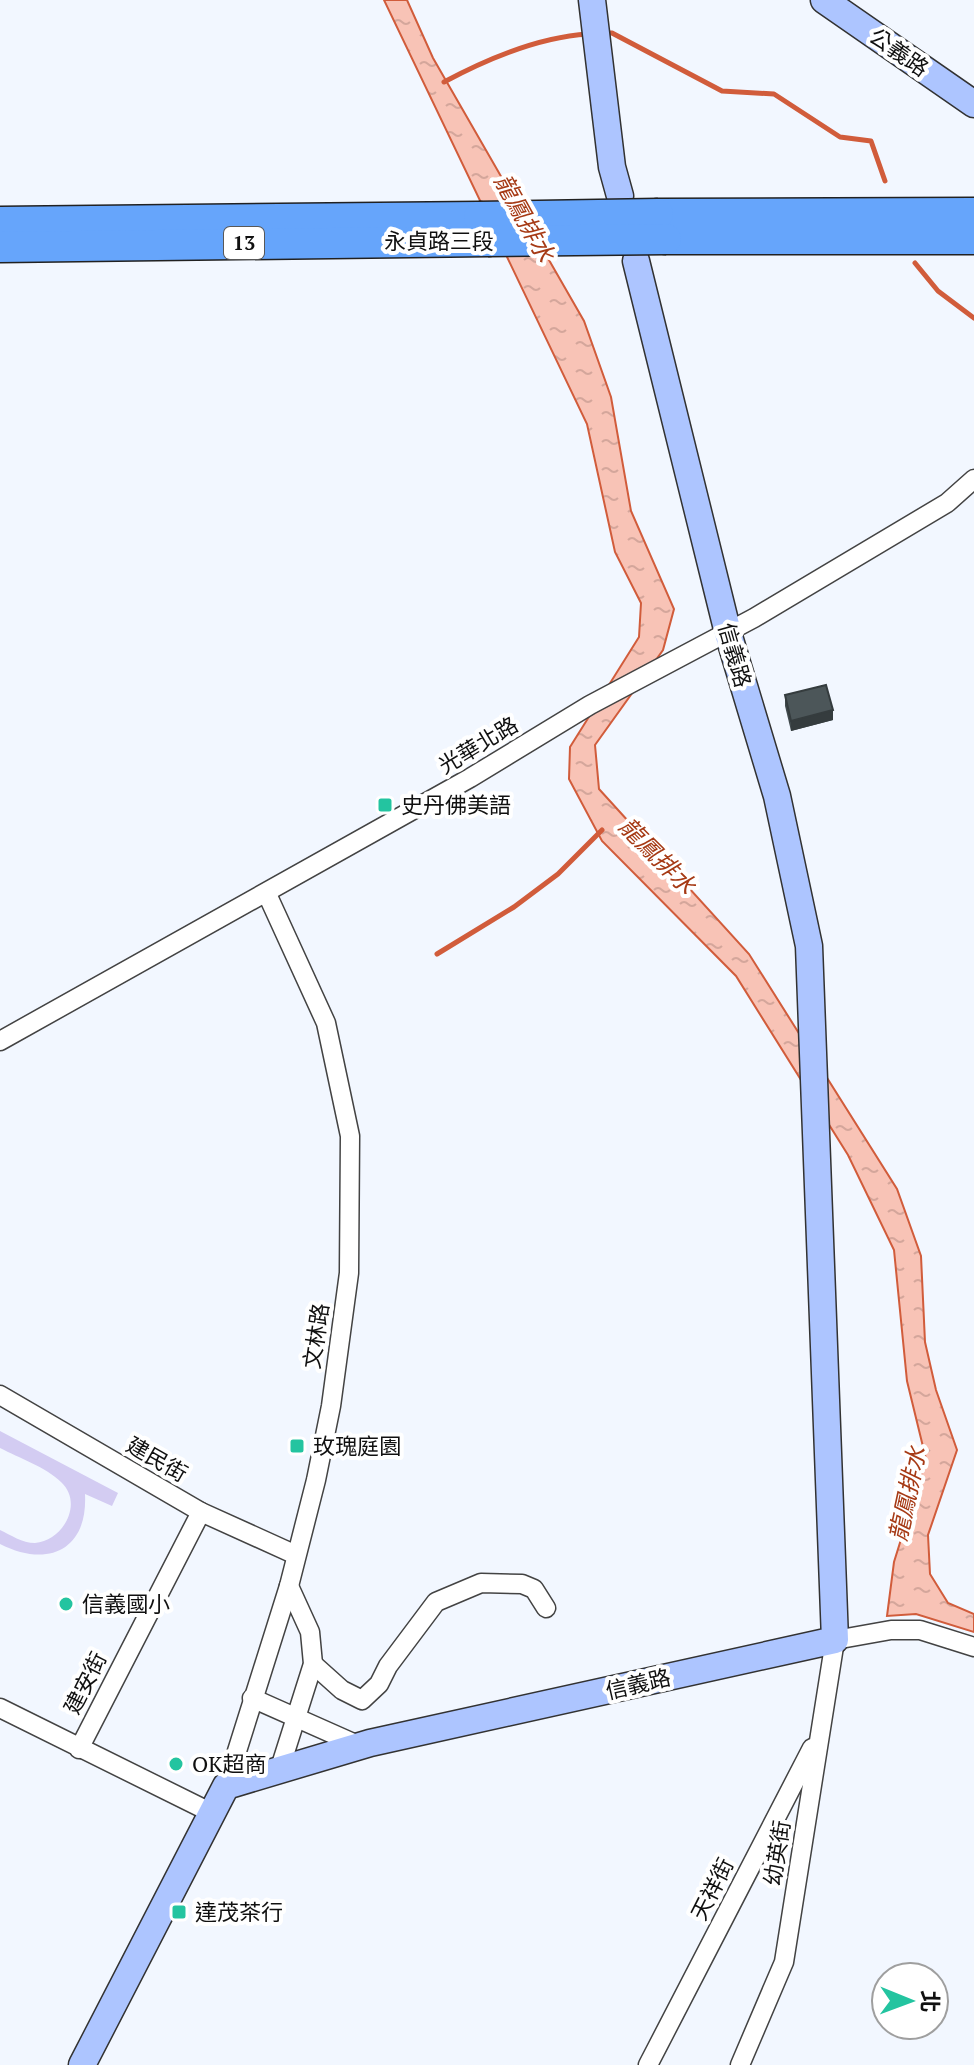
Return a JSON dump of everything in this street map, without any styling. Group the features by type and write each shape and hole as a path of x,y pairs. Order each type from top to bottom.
{"main road":[{"name":"永貞路三段","path":"0,247 974,213"},
{"name":"永貞路三段","path":"0,222 483,229"},
{"name":"永貞路三段","path":"662,226 974,239"}],"street":[{"path":"592,0 612,167 620,196"},
{"name":"公義路","path":"824,0 974,104"},
{"name":"信義路","path":"226,1786 360,1746 835,1640 806,931 777,796 728,633 636,261"},
{"name":"光華北路","path":"0,1041 267,894 470,778 590,705 728,633 947,503 974,479"},
{"name":"文林路","path":"226,1786 289,1586 331,1406 349,1273 350,1136 326,1023 267,894"},
{"name":"建民街","path":"0,1395 201,1512 296,1555"},
{"name":"建安街","path":"79,1749 201,1512"},
{"path":"313,1664 351,1696 362,1700 379,1684 388,1666 436,1602 481,1583 504,1582 534,1589 546,1608"},
{"path":"280,1768 313,1664 310,1632 289,1586"},
{"path":"835,1640 891,1630 920,1630 974,1647"},
{"name":"幼英街","path":"740,2065 784,1962 835,1640"},
{"path":"252,1698 360,1746"},
{"path":"0,1708 212,1813"},
{"name":"天祥街","path":"648,2065 819,1736"},
{"path":"82,2065 226,1786"}],"shaded area":[{"path":"0,1431 118,1493 112,1506 85,1494 80,1529 72,1541 48,1554 17,1551 0,1544 0,1530 30,1543 54,1536 67,1520 71,1500 68,1491 55,1477 0,1448"}],"water":[{"name":"龍鳳排水","path":"384,0 407,0 433,58 584,321 611,397 631,511 674,609 663,650 595,745 599,789 749,954 897,1189 921,1256 925,1342 936,1390 957,1450 928,1535 930,1574 948,1603 974,1614 974,1632 916,1614 887,1616 894,1562 926,1459 907,1381 894,1250 848,1155 736,976 602,841 569,779 570,747 639,637 641,603 615,552 587,424"}],"building":[{"path":"826,685 833,710 791,721 785,695"}],"waterway":[{"path":"602,33 612,33 722,91 774,94 840,137 871,141 885,181"},
{"path":"444,82 514,50 588,34"},
{"path":"915,263 938,291 974,318"},
{"name":"龍鳳排水","path":"437,954 514,907 558,874 602,830"}],"place":[{"name":"史丹佛美語","path":"385,805"},
{"name":"玫瑰庭園","path":"297,1446"},
{"name":"信義國小","path":"66,1604"},
{"name":"OK超商","path":"176,1764"},
{"name":"達茂茶行","path":"179,1912"}]}
